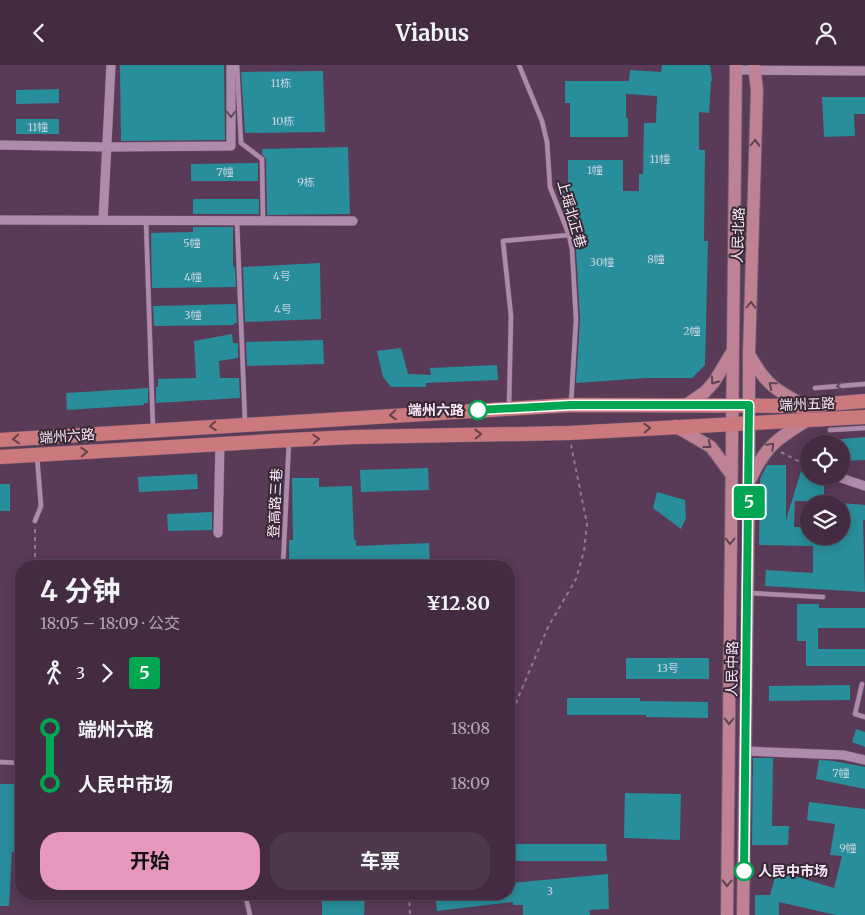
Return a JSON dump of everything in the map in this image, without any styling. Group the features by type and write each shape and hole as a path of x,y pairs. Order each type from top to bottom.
{"main road":[{"name":"人民北路","path":"732,424 736,67"},
{"name":"人民北路","path":"749,423 749,360 757,90 755,67"},
{"path":"686,405 705,392 714,382 733,350"},
{"path":"733,366 749,360 766,382 781,393 805,406"},
{"name":"端州五路","path":"732,405 805,406 865,401"},
{"name":"端州六路","path":"0,440 571,405 732,405"},
{"name":"端州五路","path":"732,424 865,417"},
{"path":"749,483 759,460 770,447 783,435 806,421"},
{"name":"人民中路","path":"743,915 749,423"},
{"name":"端州六路","path":"0,457 354,437 569,433 732,424"},
{"name":"人民中路","path":"727,915 732,424"},
{"path":"675,426 711,447 731,475"}],"street":[{"path":"103,220 111,65"},
{"path":"0,145 108,147 231,145 231,65"},
{"path":"736,67 865,71"},
{"path":"0,220 353,221"},
{"path":"218,533 220,444"},
{"path":"850,481 865,486"},
{"path":"745,751 842,755 865,760"}],"lane":[{"path":"237,65 241,143 262,159 263,221"},
{"name":"上瑶北正巷","path":"519,65 542,121 547,142 550,187 569,235 572,249 576,319 571,405"},
{"path":"146,221 153,430"},
{"path":"237,221 245,424"},
{"path":"509,408 511,316 502,241 569,235"},
{"path":"815,388 865,384"},
{"path":"830,430 865,428"},
{"name":"登高路三巷","path":"283,560 289,440"},
{"path":"34,521 41,506 37,455"},
{"path":"748,593 823,597"},
{"path":"862,684 855,714 865,717"},
{"path":"0,762 15,763"},
{"path":"246,900 250,915"}],"path":[{"path":"515,705 548,627 576,579 584,551 587,524 569,433"},
{"path":"770,447 800,462"},
{"path":"34,521 35,560"},
{"path":"409,900 410,915"}],"building":[{"path":"120,65 224,65 225,140 121,141"},
{"path":"662,65 710,65 712,81 709,113 699,112 699,150 705,150 704,241 708,241 705,365 692,378 646,378 576,383 580,319 576,249 571,228 571,215 566,215 561,204 561,191 568,191 568,160 623,160 623,191 639,191 639,174 643,174 644,123 656,123 657,96 626,94 628,137 570,137 570,103 565,103 565,81 629,81 630,70 661,72"},
{"path":"323,71 325,132 245,133 241,72"},
{"path":"59,89 59,103 16,104 16,90"},
{"path":"822,97 865,97 865,114 854,114 855,136 824,137"},
{"path":"16,119 59,119 59,134 16,134"},
{"path":"348,147 350,214 267,215 266,159 262,154 262,149"},
{"path":"258,163 258,181 191,181 191,164"},
{"path":"193,199 259,199 259,214 193,214"},
{"path":"193,227 233,227 233,266 235,267 236,287 152,288 151,233 193,232"},
{"path":"320,263 321,319 245,322 243,267"},
{"path":"236,304 237,323 234,323 234,325 154,326 153,306"},
{"path":"232,334 233,343 238,343 238,358 219,361 220,378 239,378 240,398 156,403 158,379 196,378 194,341"},
{"path":"323,340 324,364 247,366 246,342"},
{"path":"401,348 408,374 431,375 430,368 497,365 498,380 426,383 426,387 391,387 383,377 377,351"},
{"path":"148,388 148,403 144,403 144,405 67,410 66,393"},
{"path":"865,437 865,460 850,461 850,438"},
{"path":"767,465 786,465 786,520 800,474 800,485 824,485 824,495 800,495 800,501 795,501 794,527 800,527 800,545 850,545 850,504 865,505 865,520 863,520 865,592 765,586 766,570 813,573 813,546 759,545 760,479"},
{"path":"428,468 429,490 361,492 360,470"},
{"path":"197,474 198,489 139,492 138,477"},
{"path":"292,478 319,478 319,487 352,486 354,540 356,540 356,546 429,543 430,560 289,560 289,540 293,540"},
{"path":"0,484 10,484 10,511 0,511"},
{"path":"657,492 685,500 686,518 681,529 653,508"},
{"path":"212,512 212,530 168,531 167,514"},
{"path":"797,604 819,604 819,608 865,608 865,628 818,628 818,649 865,649 865,666 806,666 806,641 797,641"},
{"path":"626,658 709,658 709,679 626,679"},
{"path":"850,685 850,700 769,701 769,686"},
{"path":"567,698 640,698 640,701 708,702 708,718 646,717 646,715 567,715"},
{"path":"856,729 865,732 865,747 852,742"},
{"path":"753,758 773,758 772,826 789,826 788,845 752,845"},
{"path":"819,760 865,767 865,789 816,779"},
{"path":"0,784 15,784 15,852 12,852 9,906 0,906"},
{"path":"625,793 681,794 680,840 624,838"},
{"path":"809,802 865,809 865,915 836,915 779,902 779,915 755,915 755,895 770,895 776,874 781,872 834,888 842,856 830,855 835,824 807,820"},
{"path":"515,844 606,844 607,861 515,861"},
{"path":"608,874 609,909 589,910 590,915 523,915 523,905 513,905 513,902 437,911 436,900 515,900 515,883"},
{"path":"322,900 365,900 364,915 322,915"}],"bus line":[{"name":"5","path":"478,410 571,405 749,405 744,871"}],"place":[{"name":"端州六路","path":"478,410"},
{"name":"人民中市场","path":"744,871"}]}
